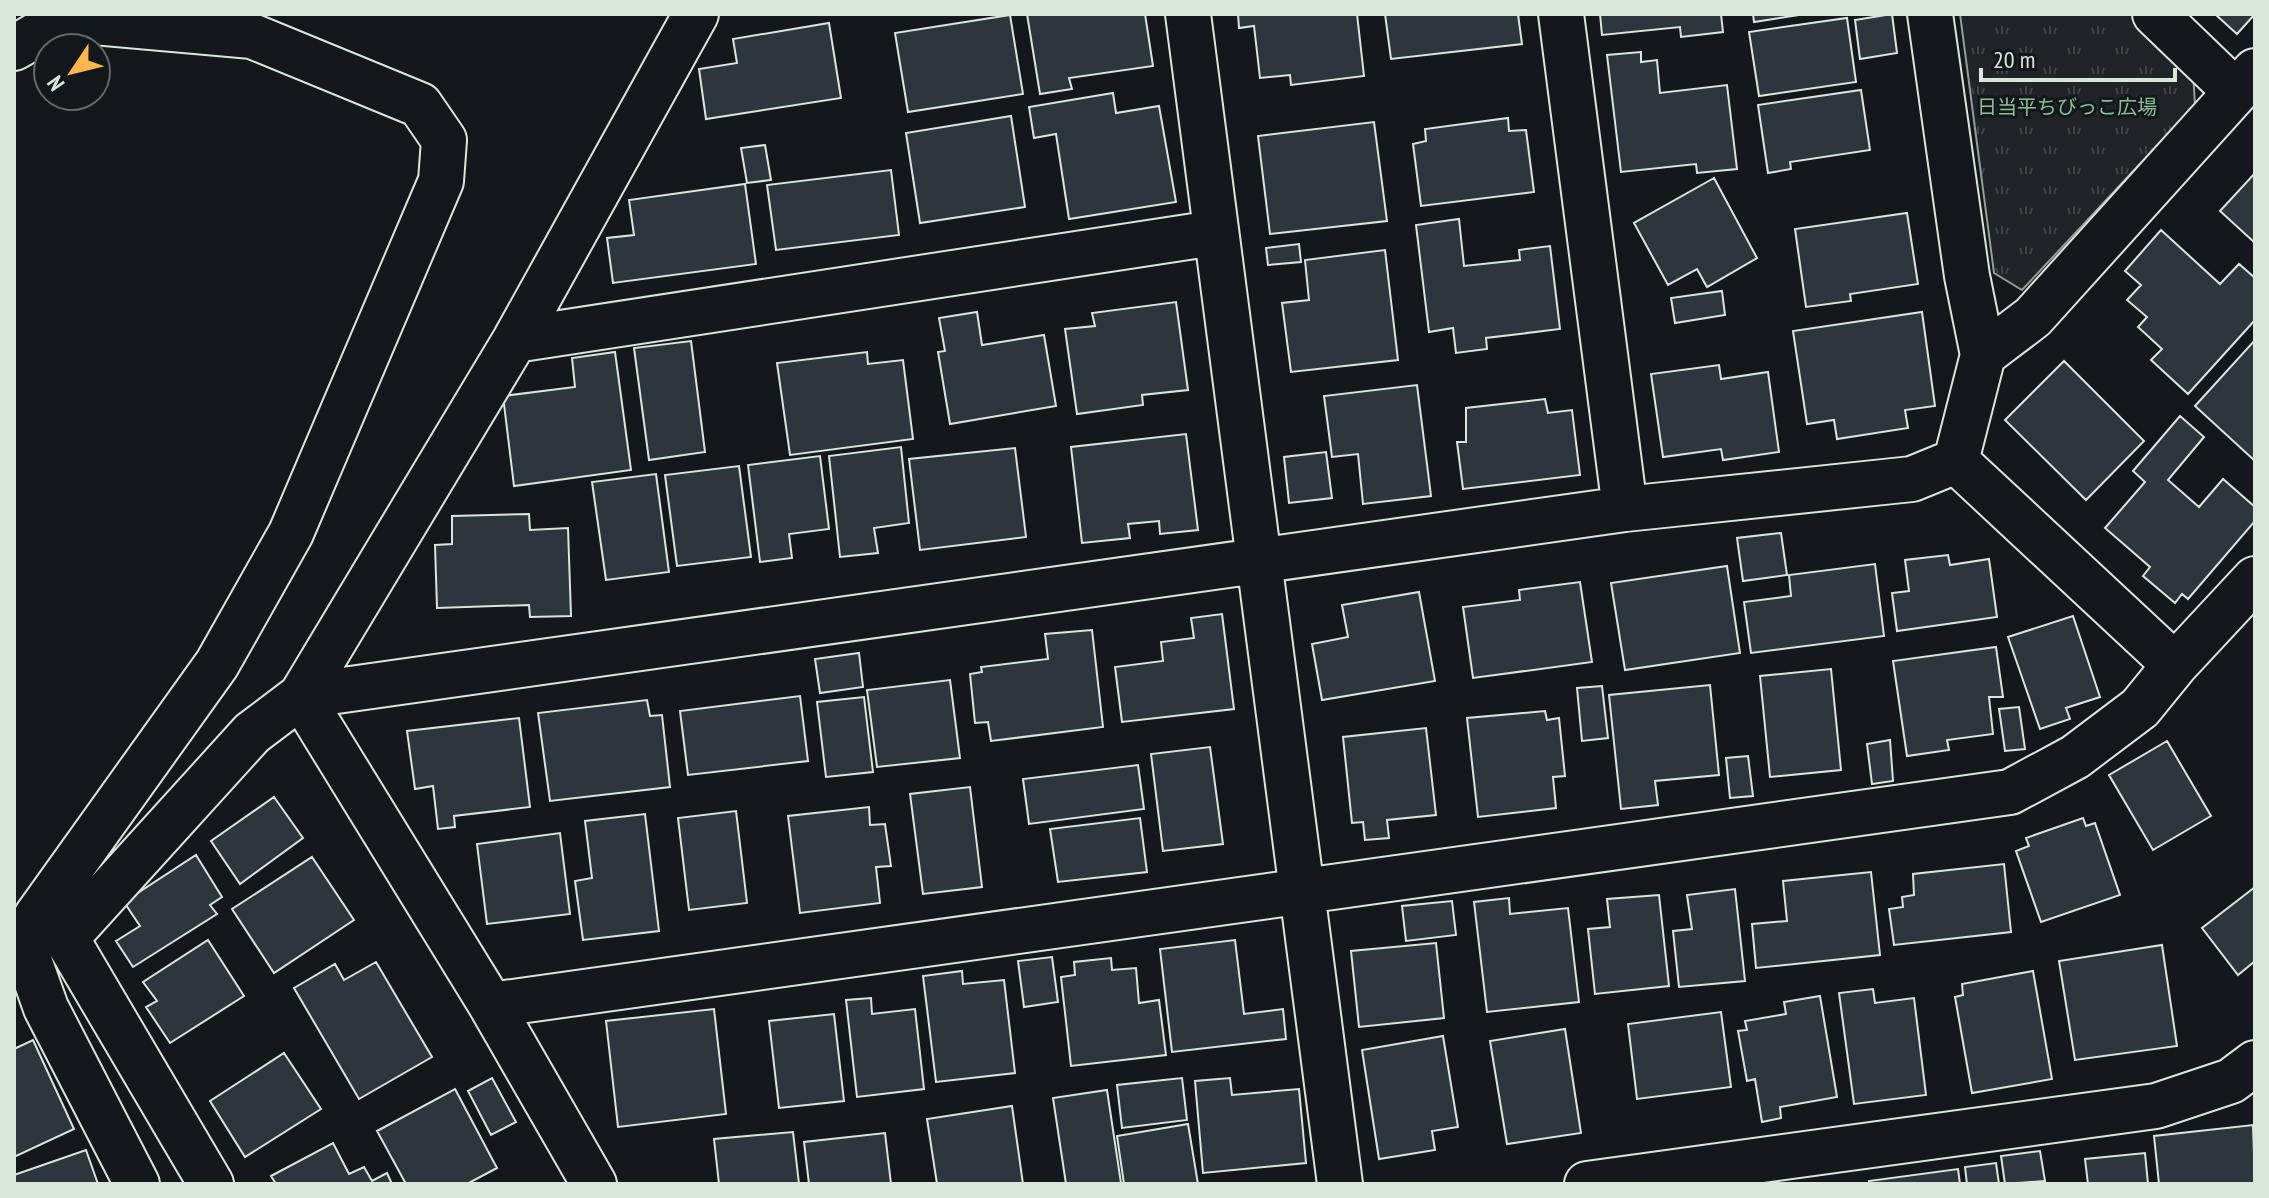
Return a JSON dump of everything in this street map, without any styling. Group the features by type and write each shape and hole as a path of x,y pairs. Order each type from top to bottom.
{"street":[{"path":"51,928 217,664 291,533 441,181 444,140 420,105 203,14"},
{"path":"137,1184 46,1008 25,949 51,928 252,733 301,696 515,340 696,14"},
{"path":"1188,14 1257,563 1305,893 1340,1184"},
{"path":"1561,14 1625,509"},
{"path":"1930,14 1967,276 1983,355 1956,461"},
{"path":"1983,355 2033,317 2245,81 2155,14"},
{"path":"14,48 40,33 83,21 252,36"},
{"path":"515,340 1214,233"},
{"path":"301,696 1625,509 1912,479 1956,461"},
{"path":"1956,461 2175,665"},
{"path":"491,1005 2010,792 2075,757 2140,708 2175,665 2255,579"},
{"path":"301,696 491,1005 594,1184"},
{"path":"51,928 211,1184"},
{"path":"1587,1184 2156,1106 2231,1081 2255,1063"}],"green space":[{"name":"日当平ちびっこ広場","path":"1960,14 2132,14 2193,72 2195,105 2022,290 1994,273"}],"building":[{"path":"1027,14 1145,14 1153,66 1069,78 1072,89 1040,94"},
{"path":"1238,14 1357,14 1364,76 1291,85 1290,75 1260,78 1254,26 1239,28"},
{"path":"1385,14 1518,14 1522,44 1391,59"},
{"path":"1600,14 1721,14 1723,32 1681,37 1680,27 1602,35"},
{"path":"1753,14 1805,14 1754,22"},
{"path":"1892,14 1897,53 1860,59 1855,20"},
{"path":"2215,14 2255,14 2237,34"},
{"path":"1010,15 1023,94 908,112 895,33"},
{"path":"1847,18 1856,82 1759,96 1749,32"},
{"path":"829,23 841,98 706,119 699,69 737,63 733,39"},
{"path":"1641,52 1641,62 1657,60 1660,93 1727,85 1737,169 1697,173 1696,164 1621,172 1607,55"},
{"path":"1861,90 1870,150 1790,162 1791,169 1768,173 1758,105"},
{"path":"1113,93 1116,113 1159,106 1176,202 1069,219 1056,134 1034,138 1029,107"},
{"path":"1011,116 1025,207 920,223 906,133"},
{"path":"1508,118 1509,131 1526,130 1534,192 1421,206 1413,144 1426,141 1425,129"},
{"path":"1374,122 1387,221 1270,234 1258,136"},
{"path":"765,145 771,180 747,183 741,148"},
{"path":"891,170 899,235 776,250 767,185"},
{"path":"2255,173 2255,243 2220,211"},
{"path":"1714,178 1757,258 1707,287 1697,269 1668,285 1634,223"},
{"path":"745,184 756,264 613,283 607,238 634,235 629,200"},
{"path":"1907,213 1918,284 1850,294 1851,301 1806,307 1795,229"},
{"path":"1459,219 1464,266 1520,260 1519,250 1550,246 1560,329 1486,338 1487,349 1456,353 1453,328 1429,332 1416,225"},
{"path":"2161,230 2220,284 2239,264 2255,278 2255,320 2188,394 2151,360 2162,349 2138,327 2147,317 2127,300 2141,285 2125,271"},
{"path":"1299,244 1301,262 1268,265 1266,248"},
{"path":"1385,250 1398,360 1291,372 1282,303 1309,300 1305,260"},
{"path":"1722,291 1725,315 1675,323 1671,298"},
{"path":"1176,302 1188,390 1142,395 1143,405 1077,414 1065,329 1095,326 1092,313"},
{"path":"977,312 982,345 1044,335 1056,406 950,424 938,352 945,351 939,318"},
{"path":"1922,312 1935,406 1905,410 1908,428 1837,439 1834,420 1807,424 1793,331"},
{"path":"2255,340 2255,461 2195,406"},
{"path":"691,341 705,452 649,460 634,348"},
{"path":"615,352 631,470 514,486 503,396 575,387 572,358"},
{"path":"867,352 868,364 903,360 913,439 790,455 777,363"},
{"path":"2064,361 2144,441 2086,500 2005,420"},
{"path":"1719,365 1721,379 1768,372 1779,452 1723,460 1721,449 1663,457 1651,374"},
{"path":"1417,385 1431,496 1363,504 1358,454 1332,457 1324,396"},
{"path":"1545,399 1548,413 1572,410 1580,475 1463,489 1457,442 1466,442 1466,408"},
{"path":"2180,416 2204,437 2168,480 2199,507 2223,479 2255,507 2255,521 2188,599 2182,594 2175,603 2143,576 2150,567 2105,528 2145,482 2133,471"},
{"path":"1186,434 1198,530 1160,534 1159,521 1128,524 1130,538 1082,543 1071,447"},
{"path":"901,447 909,523 874,528 878,553 840,557 829,456"},
{"path":"1015,448 1026,537 920,550 909,459"},
{"path":"1326,452 1332,498 1289,503 1284,457"},
{"path":"820,456 829,529 789,534 792,558 760,562 748,465"},
{"path":"739,466 751,557 677,566 665,475"},
{"path":"656,474 669,572 606,580 592,482"},
{"path":"529,514 530,530 568,528 571,616 530,617 529,605 437,608 435,545 452,544 452,516"},
{"path":"1781,533 1787,575 1743,581 1737,538"},
{"path":"1948,555 1950,565 1989,559 1997,617 1897,631 1892,593 1909,591 1905,560"},
{"path":"1875,564 1884,636 1751,653 1744,602 1791,596 1789,575"},
{"path":"1727,566 1740,653 1625,670 1611,583"},
{"path":"1580,582 1592,662 1473,678 1463,607 1520,600 1519,590"},
{"path":"1419,592 1435,681 1322,700 1312,644 1348,637 1342,605"},
{"path":"1222,614 1234,709 1122,722 1115,667 1163,661 1161,642 1194,638 1191,618"},
{"path":"2073,616 2100,697 2066,708 2070,719 2040,729 2008,637"},
{"path":"1092,630 1103,727 991,741 988,722 975,723 970,674 982,672 981,667 1048,659 1045,634"},
{"path":"1996,647 2003,697 1989,697 1993,734 1947,740 1949,750 1907,756 1893,661"},
{"path":"859,653 863,687 820,693 815,659"},
{"path":"1831,669 1841,770 1770,777 1760,676"},
{"path":"950,680 960,758 877,767 867,690"},
{"path":"1710,685 1719,775 1655,781 1658,805 1621,809 1609,695"},
{"path":"1602,686 1608,738 1582,741 1577,688"},
{"path":"800,696 808,761 688,775 680,711"},
{"path":"864,697 873,772 826,777 817,702"},
{"path":"647,700 650,716 662,715 670,787 550,801 538,713"},
{"path":"2019,707 2025,749 2005,751 1999,709"},
{"path":"1545,711 1547,720 1559,718 1565,776 1553,777 1556,808 1478,817 1467,718"},
{"path":"519,718 530,807 454,816 455,827 438,829 433,786 415,789 407,731"},
{"path":"1426,728 1436,815 1387,820 1389,838 1365,840 1363,822 1352,823 1343,737"},
{"path":"1890,740 1893,781 1872,784 1867,744"},
{"path":"2167,741 2211,816 2153,850 2109,775"},
{"path":"1210,747 1223,844 1163,851 1151,754"},
{"path":"1748,756 1753,796 1730,798 1726,758"},
{"path":"1138,765 1144,809 1029,824 1023,779"},
{"path":"970,787 982,887 923,894 910,794"},
{"path":"274,797 303,838 240,884 211,841"},
{"path":"869,807 870,825 885,824 891,866 876,867 880,903 800,913 788,816"},
{"path":"736,811 747,903 689,910 678,818"},
{"path":"645,814 659,931 583,940 575,881 592,878 585,821"},
{"path":"1140,818 1147,872 1058,882 1050,829"},
{"path":"2083,818 2086,826 2095,823 2120,895 2041,922 2016,851 2029,846 2026,838"},
{"path":"560,833 570,914 487,924 477,844"},
{"path":"196,855 222,897 210,905 217,914 133,967 116,941 140,926 124,902"},
{"path":"312,857 354,920 274,973 232,909"},
{"path":"2004,864 2011,932 1894,945 1889,909 1903,907 1902,897 1914,895 1913,874"},
{"path":"1871,872 1880,955 1756,968 1752,924 1787,921 1783,881"},
{"path":"2255,887 2255,961 2238,975 2202,928"},
{"path":"1735,889 1745,981 1679,987 1673,931 1692,929 1687,895"},
{"path":"1659,895 1669,986 1595,994 1588,929 1610,927 1607,899"},
{"path":"1509,898 1510,914 1568,908 1579,1002 1487,1012 1474,902"},
{"path":"1452,901 1456,935 1406,941 1402,906"},
{"path":"208,940 244,996 170,1043 146,1007 157,1001 143,982"},
{"path":"1235,940 1244,1014 1283,1009 1286,1039 1172,1052 1160,949"},
{"path":"1436,943 1444,1018 1359,1027 1351,951"},
{"path":"2162,945 2177,1046 2075,1060 2059,961"},
{"path":"1052,957 1058,1002 1024,1007 1018,961"},
{"path":"1111,958 1112,970 1136,968 1139,1003 1159,1000 1166,1055 1071,1066 1061,977 1075,975 1074,962"},
{"path":"376,962 432,1057 359,1099 294,988 335,964 344,980"},
{"path":"962,971 963,984 1004,980 1015,1073 936,1082 923,976"},
{"path":"2033,971 2052,1079 1972,1093 1955,997 1963,995 1962,984"},
{"path":"1873,989 1875,1003 1914,998 1926,1095 1854,1104 1839,993"},
{"path":"1820,996 1837,1097 1780,1107 1781,1118 1762,1122 1755,1079 1747,1081 1738,1031 1747,1030 1745,1021 1786,1014 1784,1002"},
{"path":"871,998 872,1014 915,1009 924,1089 857,1097 846,1000"},
{"path":"714,1009 726,1114 618,1127 606,1021"},
{"path":"1721,1012 1731,1087 1637,1099 1628,1024"},
{"path":"834,1014 844,1101 779,1108 769,1021"},
{"path":"1565,1029 1581,1133 1507,1144 1490,1041"},
{"path":"1443,1036 1458,1127 1432,1131 1435,1150 1379,1159 1362,1050"},
{"path":"33,1040 74,1129 14,1157 14,1049"},
{"path":"284,1053 321,1109 245,1157 210,1101"},
{"path":"492,1078 516,1122 491,1135 468,1091"},
{"path":"1182,1078 1187,1120 1122,1128 1117,1085"},
{"path":"1230,1078 1232,1095 1299,1089 1306,1163 1203,1173 1195,1081"},
{"path":"455,1089 497,1168 467,1184 406,1184 377,1131"},
{"path":"1107,1090 1121,1183 1066,1184 1053,1098"},
{"path":"1012,1106 1023,1184 937,1184 927,1119"},
{"path":"1188,1124 1198,1184 1124,1184 1117,1136"},
{"path":"2253,1125 2255,1184 2159,1184 2154,1136"},
{"path":"793,1132 799,1184 719,1184 714,1139"},
{"path":"885,1133 891,1184 809,1184 804,1142"},
{"path":"333,1143 349,1174 364,1167 372,1181 387,1173 392,1184 276,1184 271,1176"},
{"path":"86,1150 98,1184 14,1184 14,1175"},
{"path":"2040,1151 2045,1181 2005,1184 2001,1156"},
{"path":"2145,1153 2148,1184 2088,1184 2085,1159"},
{"path":"1996,1163 1999,1184 1967,1184 1965,1167"},
{"path":"1958,1169 1960,1184 1870,1184 1869,1181"}]}
